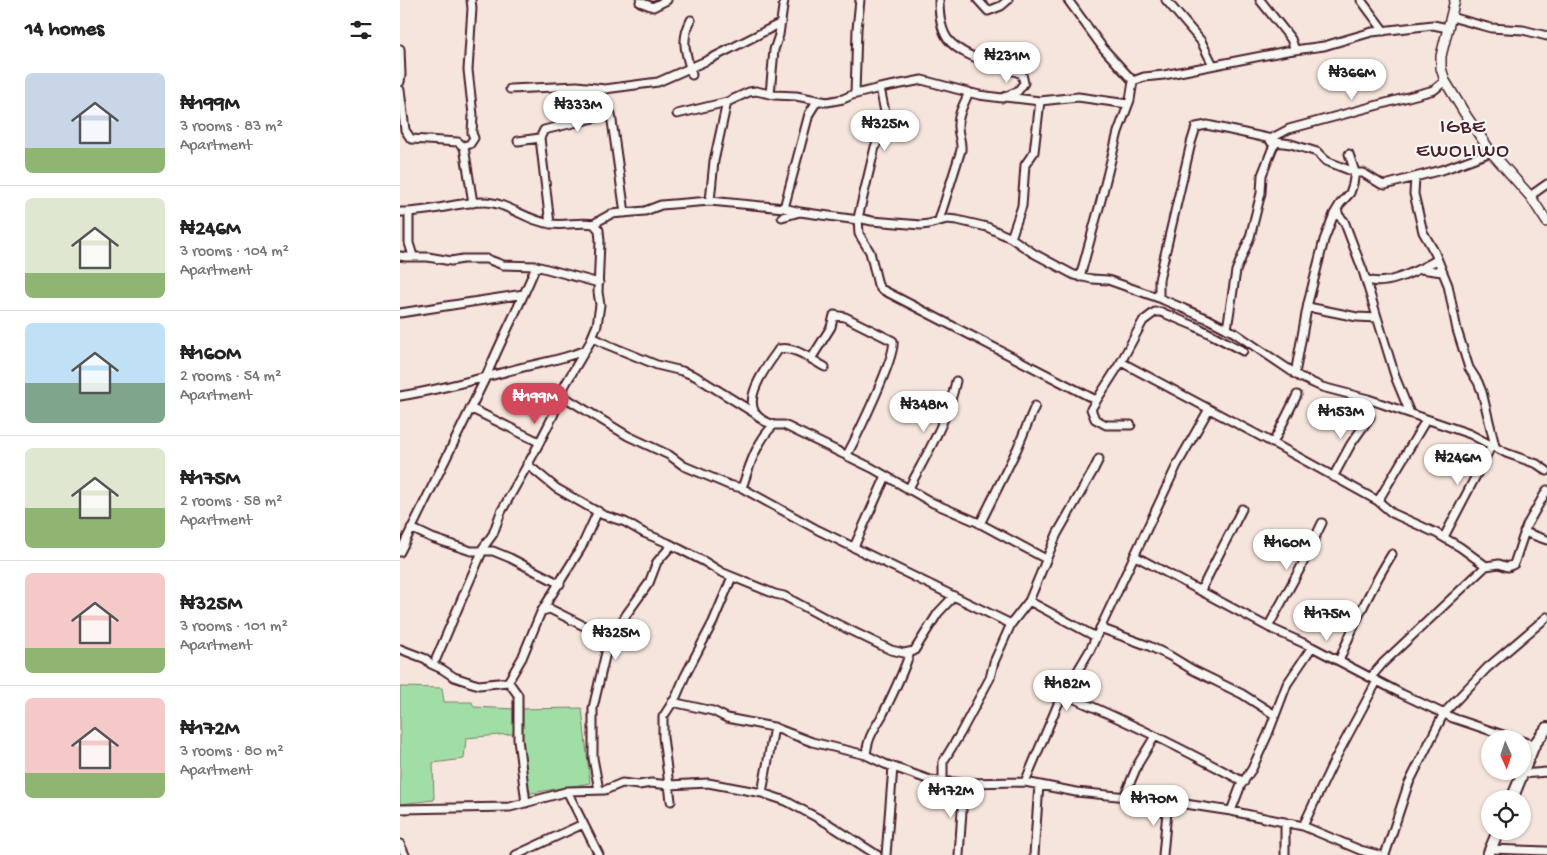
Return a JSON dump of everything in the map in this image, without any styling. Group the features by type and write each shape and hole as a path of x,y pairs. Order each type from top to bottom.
{"main road":[{"path":"1531,752 1547,728"},
{"path":"1489,852 1494,840"}],"street":[{"path":"464,146 470,144 474,138 468,70 471,0"},
{"path":"640,2 653,7 667,0"},
{"path":"770,94 774,50 781,23 784,0"},
{"path":"855,94 856,29 860,0"},
{"path":"939,0 940,19 947,38 962,51 1022,74 1024,83 1018,91 1005,97"},
{"path":"978,0 988,12 1008,0"},
{"path":"1068,0 1103,48 1133,81"},
{"path":"1166,0 1201,41 1213,66"},
{"path":"1260,0 1291,39 1295,50"},
{"path":"1361,0 1384,31"},
{"path":"1455,0 1441,56 1441,68 1445,81 1466,117 1492,152 1530,196 1547,222"},
{"path":"1451,17 1490,28 1522,30 1547,36"},
{"path":"691,20 684,32 684,48 691,72"},
{"path":"510,89 577,86 605,89 658,82 691,72 781,23"},
{"path":"1133,81 1144,76 1164,75 1324,46 1363,34 1433,25 1448,28"},
{"path":"400,49 400,82"},
{"path":"677,114 727,102 750,92 761,91 817,101 835,101 855,94 922,80 979,95 1040,101 1078,97 1128,104"},
{"path":"1080,276 1133,81"},
{"path":"1270,139 1289,129 1434,90 1445,81"},
{"path":"880,88 885,112 885,125 874,147 858,219 859,234 870,252 878,285 881,289 1096,400"},
{"path":"400,90 403,133 411,139 458,142 464,146 473,203"},
{"path":"942,218 962,144 958,128 958,118 970,92"},
{"path":"784,208 809,114 817,101"},
{"path":"1011,238 1022,206 1025,165 1034,152 1040,101"},
{"path":"710,201 714,161 727,102"},
{"path":"550,224 540,138 544,130 611,114 625,213"},
{"path":"1159,298 1159,280 1190,143 1196,127 1207,125 1270,139 1275,145"},
{"path":"518,141 540,138"},
{"path":"1275,145 1290,144 1317,152 1326,161 1370,176 1380,184 1385,185 1445,169 1492,152"},
{"path":"1228,329 1236,271 1250,237 1261,193 1260,180 1275,145"},
{"path":"1295,374 1324,240 1336,214 1350,192 1355,172 1350,154"},
{"path":"1414,177 1414,194 1423,232 1448,285 1469,368 1482,392 1493,446 1444,537"},
{"path":"1530,196 1547,184"},
{"path":"400,212 431,211 485,202 502,205 518,214 550,224 592,224 611,214 645,211 661,205 710,201 784,208 800,212 872,221 921,225 929,224 942,218 957,220 987,227 1080,276 1108,280 1159,298 1228,329 1295,374 1322,387 1368,399 1470,434 1518,458 1536,464 1547,471"},
{"path":"782,218 800,212"},
{"path":"1336,214 1344,221 1368,282 1396,379 1410,413"},
{"path":"409,215 408,243 413,256"},
{"path":"436,659 481,552 553,416 561,395 597,325 600,305 600,234 596,226 592,224"},
{"path":"400,256 428,256 447,261 487,259 503,265 536,266 599,283"},
{"path":"1368,282 1387,280 1420,269 1437,260"},
{"path":"400,552 486,377 536,266"},
{"path":"1420,269 1442,272"},
{"path":"400,313 524,294"},
{"path":"1308,307 1357,317 1378,318"},
{"path":"1131,425 1106,425 1095,419 1091,409 1121,362 1143,321 1155,312 1161,312 1197,327 1243,352"},
{"path":"811,359 831,327 834,315 845,317 892,341 893,348 877,390 847,455"},
{"path":"592,337 657,365 695,376 756,414 762,420 774,425 784,425 847,455 908,490 980,524 1046,559"},
{"path":"756,414 753,400 760,375 779,349 793,350 825,367"},
{"path":"400,396 565,359 583,351"},
{"path":"1121,362 1378,501 1392,513 1444,537 1486,566"},
{"path":"908,490 944,418 952,399 956,381"},
{"path":"561,395 628,436 670,456 684,466 729,485 742,488 818,530 1011,624"},
{"path":"1273,443 1297,395"},
{"path":"980,524 1017,449 1035,406"},
{"path":"470,408 539,442"},
{"path":"1025,782 1064,694 1096,637 1177,465 1209,409"},
{"path":"1333,477 1351,444 1370,417"},
{"path":"1378,501 1426,420"},
{"path":"742,488 750,462 769,429 774,425"},
{"path":"943,782 943,762 990,678 994,662 1011,624 1028,600 1057,534 1099,459"},
{"path":"527,464 556,488 598,511 672,545 732,577 784,596 891,650 904,654 917,648 938,613 954,596"},
{"path":"854,547 886,476"},
{"path":"1303,826 1383,663 1486,566 1499,564 1511,566 1516,560 1524,532 1547,490"},
{"path":"1201,590 1242,509"},
{"path":"400,649 417,655 431,664 442,668 454,677 479,685 508,681 522,658 542,611 549,605 581,548 598,511"},
{"path":"1268,627 1302,567 1322,523"},
{"path":"411,528 432,538 471,551 493,551 560,584"},
{"path":"1524,532 1547,540"},
{"path":"492,534 493,551"},
{"path":"599,790 593,758 593,708 608,644 649,583 657,562 672,545"},
{"path":"1339,661 1357,617 1392,554"},
{"path":"1135,556 1268,627 1453,718 1488,730"},
{"path":"671,801 662,726 663,717 676,697 713,622 732,577"},
{"path":"1028,600 1096,637"},
{"path":"549,605 594,631 608,644"},
{"path":"1386,855 1408,785 1444,713 1487,668 1547,617"},
{"path":"1100,628 1170,656 1193,670 1242,694 1276,715"},
{"path":"1231,811 1276,715 1287,684 1312,647"},
{"path":"866,755 868,738 882,714 910,652"},
{"path":"428,661 436,659"},
{"path":"436,659 442,668"},
{"path":"508,681 518,695 518,739 526,803"},
{"path":"1064,694 1155,736 1244,782"},
{"path":"672,702 712,711 727,718 774,727 812,742 866,755 917,777 943,782 962,783 1025,782 1076,792 1168,801 1231,811 1303,826 1360,852 1379,855"},
{"path":"762,793 774,727"},
{"path":"1124,797 1138,764 1155,736"},
{"path":"886,855 893,767"},
{"path":"1531,773 1547,772"},
{"path":"400,809 510,807 567,791 605,790 622,784 639,785 651,783 669,785 708,783 762,793 786,801 827,823 877,855"},
{"path":"959,855 962,783"},
{"path":"1034,855 1039,785"},
{"path":"567,791 599,855"},
{"path":"1164,855 1168,801"},
{"path":"1285,822 1285,855"},
{"path":"516,855 583,824"},
{"path":"400,844 404,855"},
{"path":"1489,852 1547,851"}],"green space":[{"path":"400,687 442,688 444,702 472,702 474,707 515,709 582,708 590,783 526,794 521,733 466,738 464,759 433,763 434,800 400,804"}],"district":[{"name":"IGBE EWOLIWO","path":"1463,140"}]}
